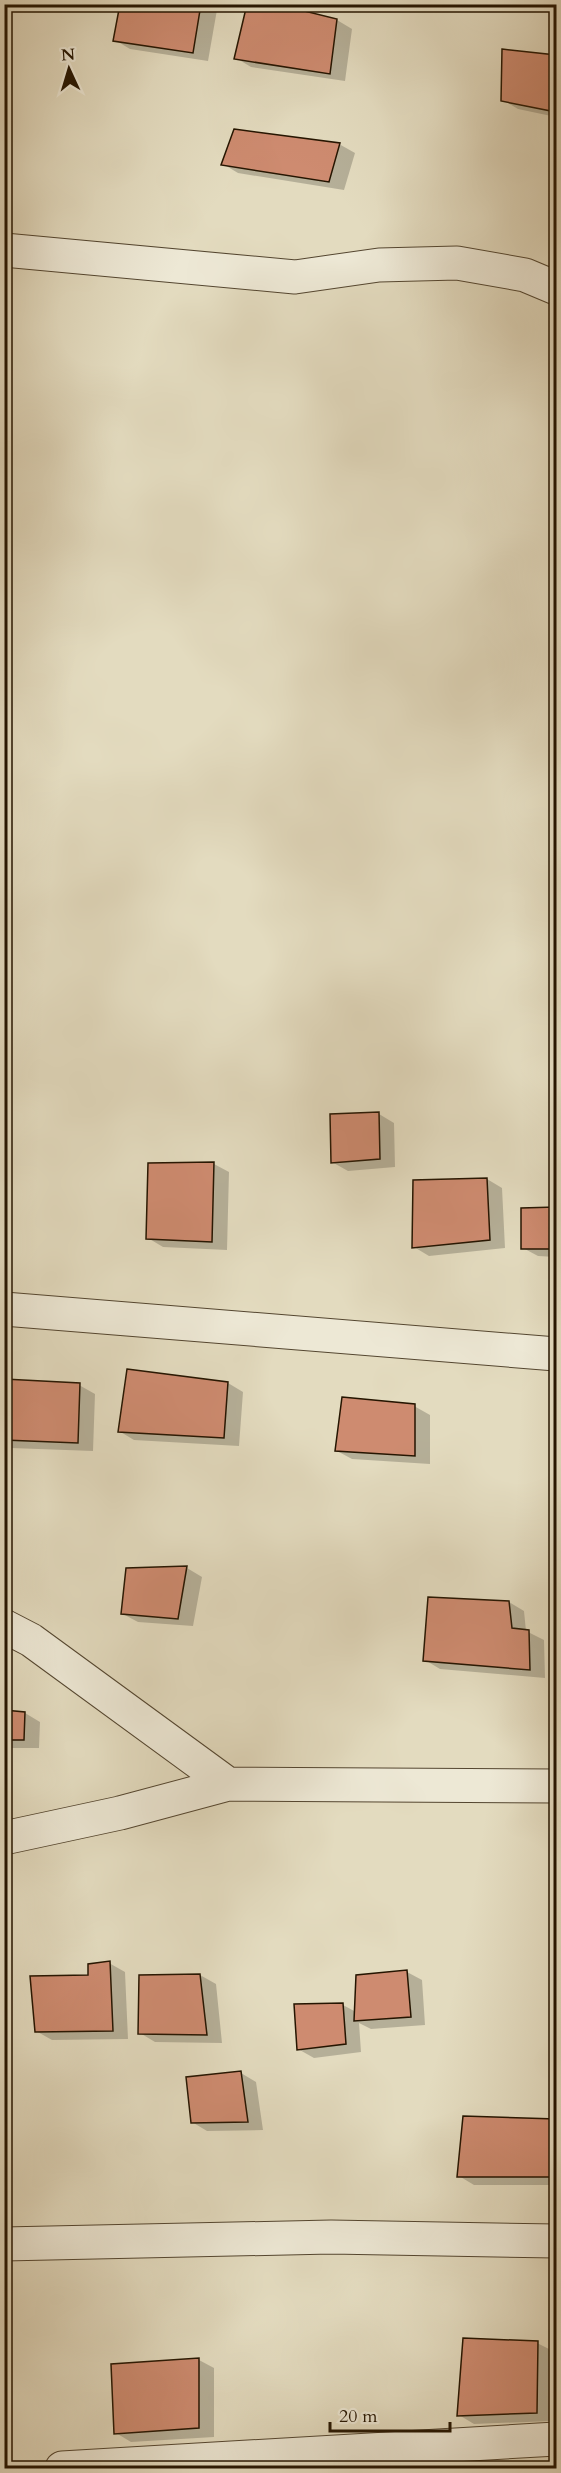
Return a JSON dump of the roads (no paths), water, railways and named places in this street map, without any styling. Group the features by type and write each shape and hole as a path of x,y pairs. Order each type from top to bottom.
{"street":[{"path":"4,250 295,277 379,265 457,263 525,275 556,288"},
{"path":"4,1309 556,1354"},
{"path":"4,1626 31,1640 228,1784"},
{"path":"4,1838 120,1813 228,1784 556,1786"},
{"path":"4,2244 331,2237 556,2241"},
{"path":"62,2469 556,2439"}]}
